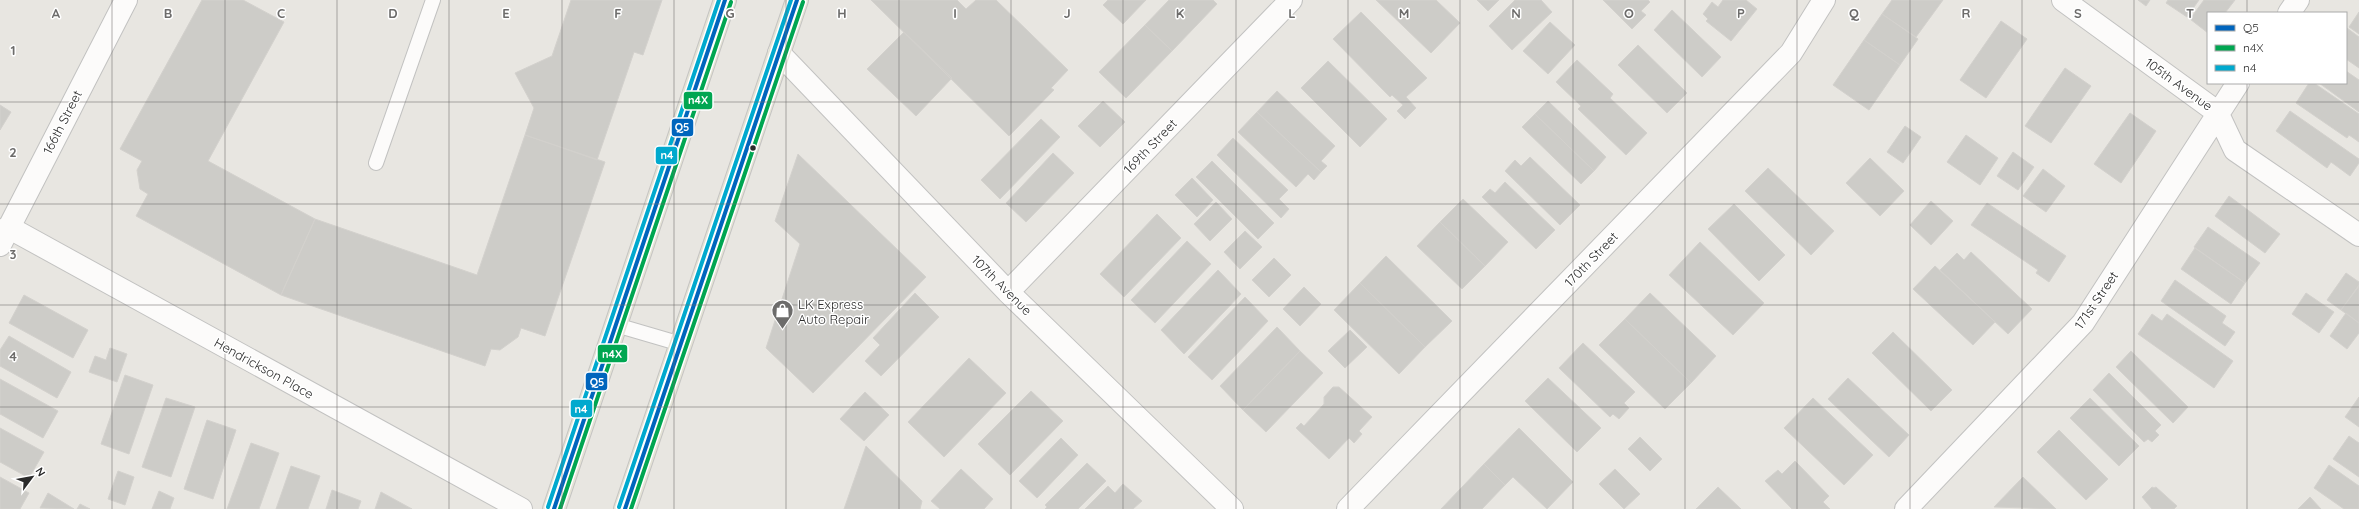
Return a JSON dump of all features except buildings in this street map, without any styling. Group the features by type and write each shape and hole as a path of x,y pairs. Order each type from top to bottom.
{"main road":[{"path":"554,509 725,0"},
{"path":"625,509 797,0"}],"street":[{"name":"166th Street","path":"4,236 126,0"},
{"name":"169th Street","path":"1008,292 1291,0"},
{"name":"170th Street","path":"1348,509 1791,53 1824,0"},
{"name":"105th Avenue","path":"2063,0 2217,112 2235,150 2359,235"},
{"path":"2290,12 2298,0"},
{"name":"107th Avenue","path":"779,53 1008,292 1232,509"},
{"name":"171st Street","path":"1906,509 2083,322 2217,112 2237,84"},
{"name":"Hendrickson Place","path":"4,236 520,509"}],"lane":[{"path":"376,163 434,0"},
{"path":"616,325 681,344"}],"transit line":[{"name":"n4","path":"548,507 719,0"},
{"name":"Q5","path":"554,509 725,0"},
{"name":"n4","path":"619,507 791,0"},
{"name":"Q5","path":"625,509 797,0"},
{"name":"n4X","path":"560,509 731,2"},
{"name":"n4X","path":"631,509 803,2"}],"place":[{"name":"LK Express Auto Repair","path":"782,330"}]}
